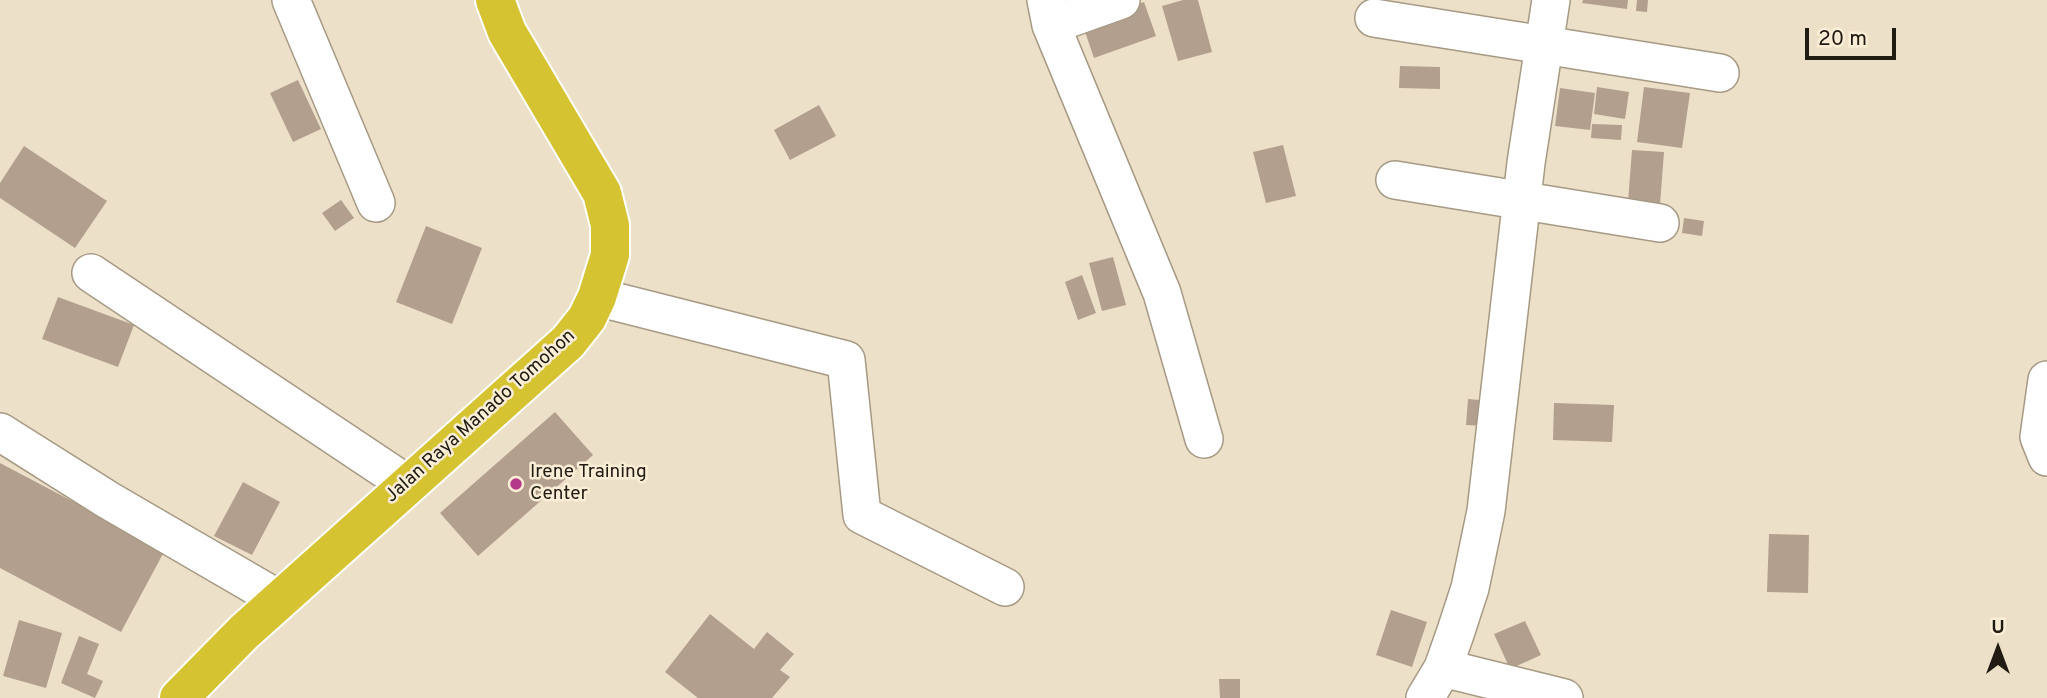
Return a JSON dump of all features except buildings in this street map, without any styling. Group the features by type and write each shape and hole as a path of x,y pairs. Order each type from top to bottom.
{"highway":[{"name":"Jalan Raya Manado Tomohon","path":"179,698 280,600 568,342 587,318 597,297 610,255 610,225 601,193 507,32 495,0"}],"street":[{"path":"291,0 376,203"},
{"path":"1121,0 1048,13 1163,293 1204,439"},
{"path":"1551,0 1522,200 1486,511 1470,588 1434,683 1564,698"},
{"path":"1374,18 1720,73"},
{"path":"1395,180 1660,223"},
{"path":"92,273 407,485"},
{"path":"597,297 846,360 862,514 1005,587"},
{"path":"2047,380 2039,438 2047,457"},
{"path":"0,432 108,500 280,600"}],"place":[{"name":"Irene Training Center","path":"516,484"}]}
